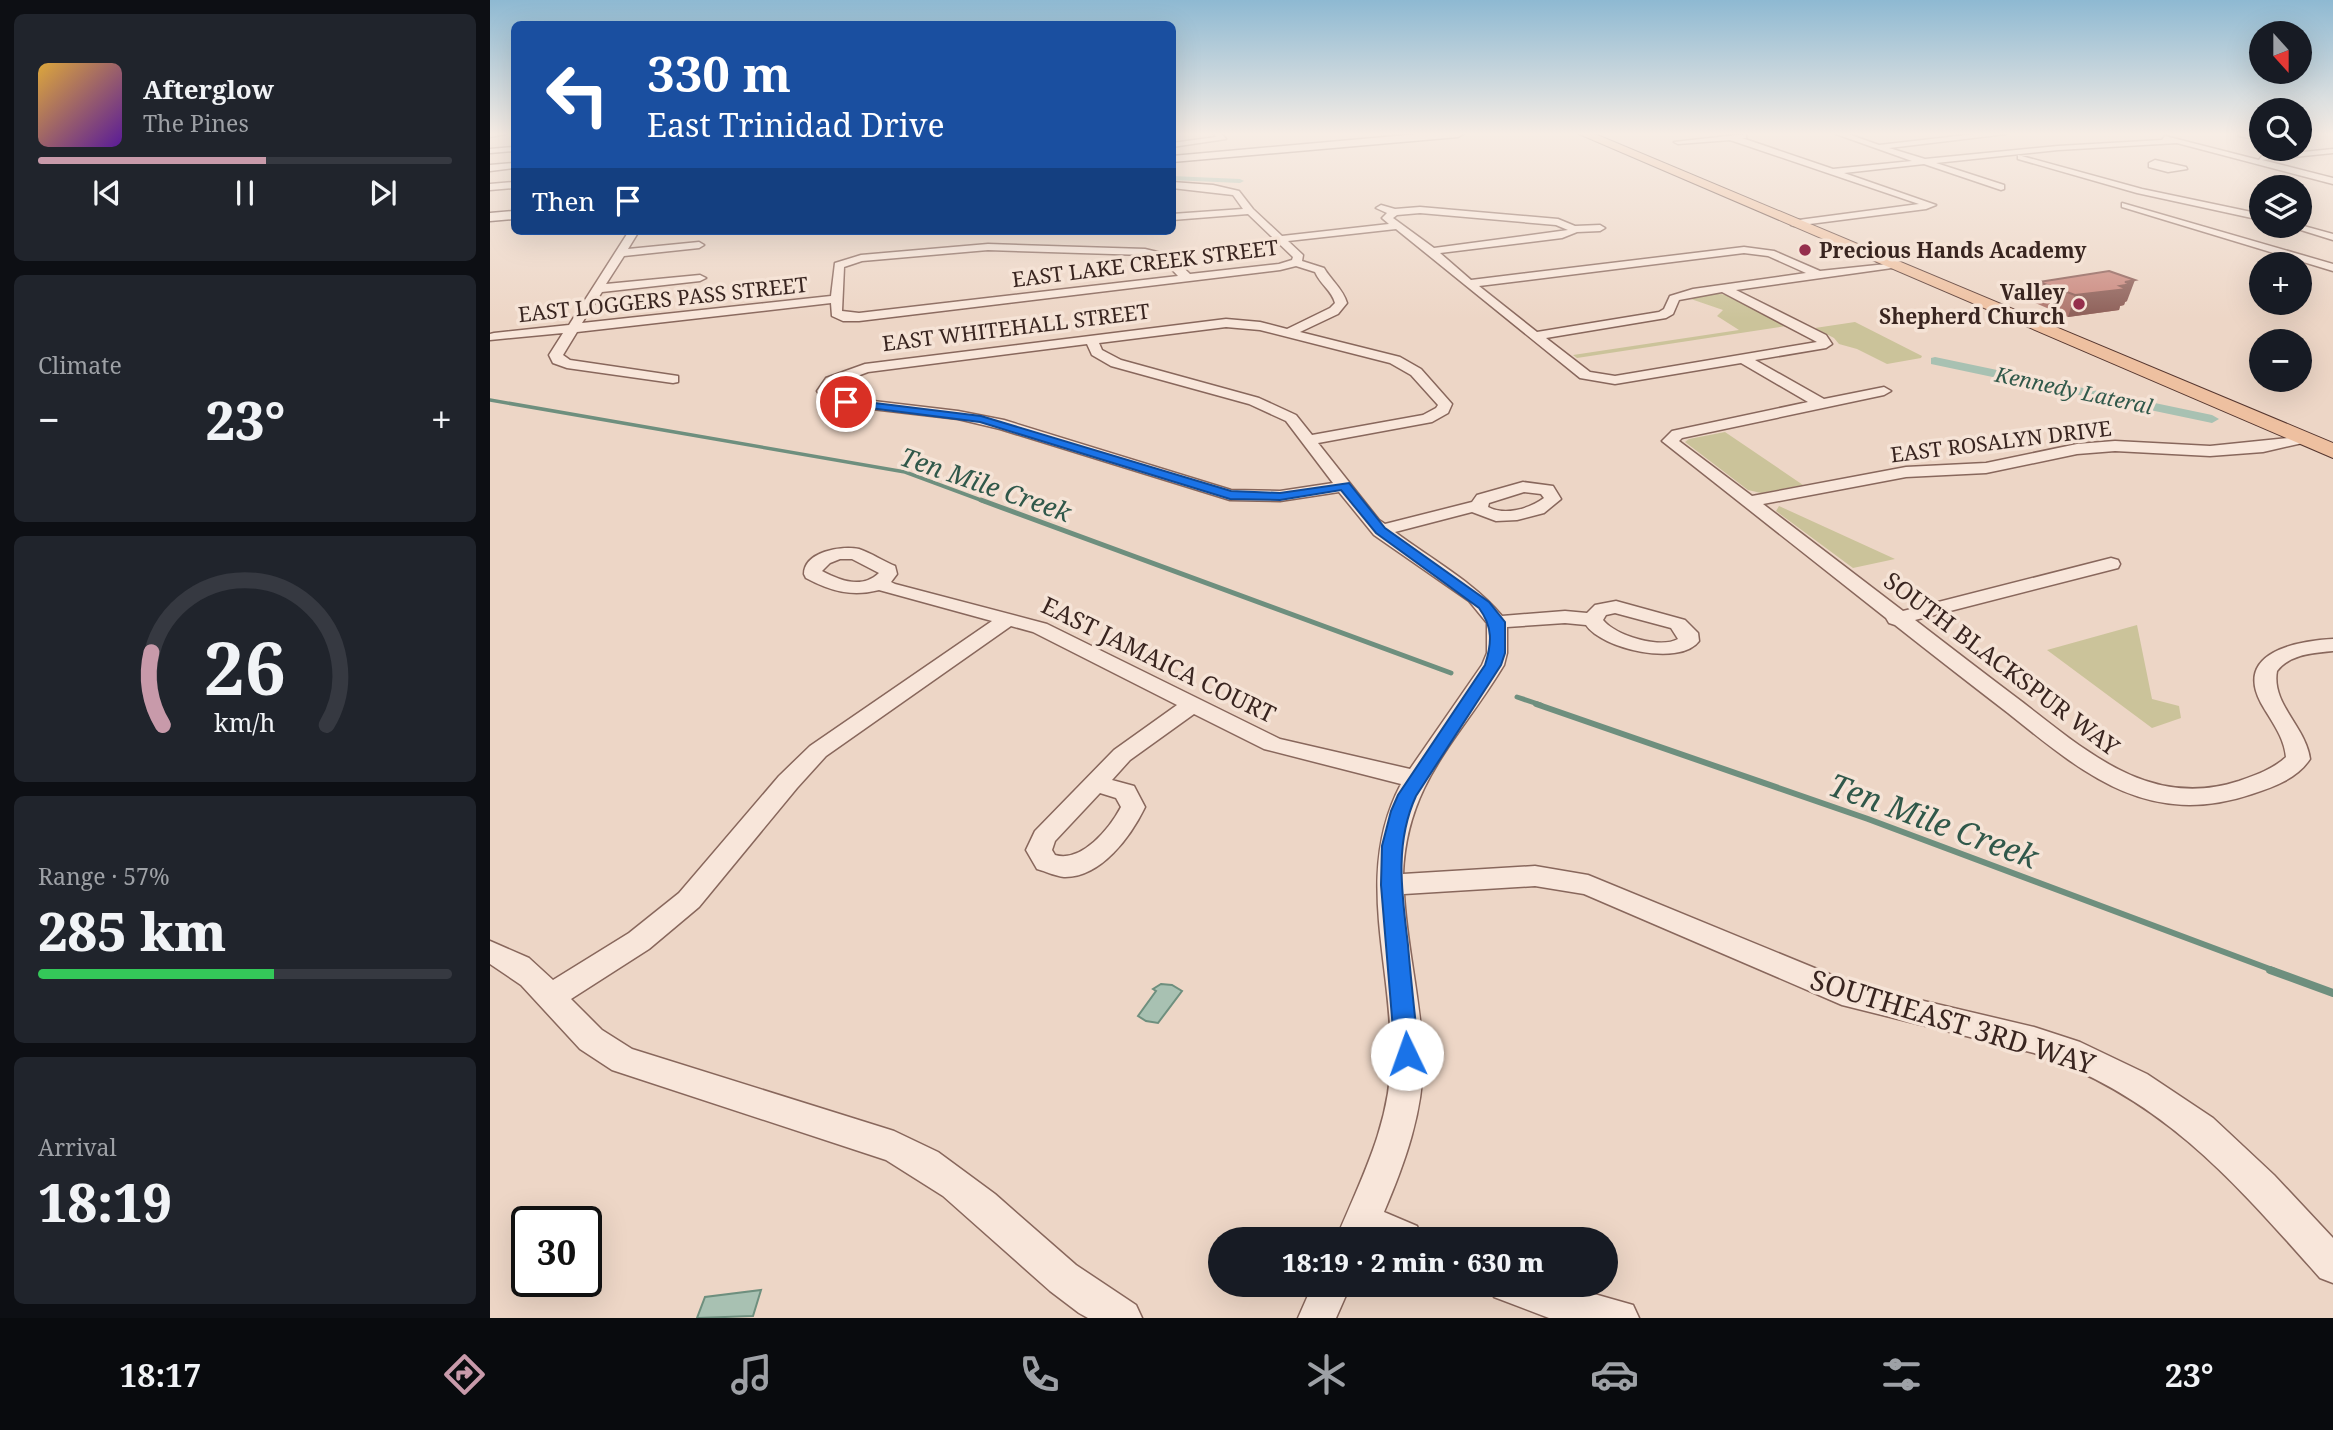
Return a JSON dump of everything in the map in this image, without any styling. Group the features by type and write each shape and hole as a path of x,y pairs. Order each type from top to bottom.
{"main road":[{"path":"1729,196 2333,452"},
{"path":"490,218 511,215"}],"street":[{"path":"1239,196 1250,211 1299,257 1296,262 1320,270 1325,282 1339,296 1341,303 1334,310 1289,333"},
{"path":"1794,223 1931,205 1904,196"},
{"path":"2249,214 2163,196 2125,205 2333,268"},
{"path":"1381,208 1394,212 1420,210 1558,222 1574,229 1600,228"},
{"path":"1176,217 1250,211"},
{"path":"1394,212 1387,218 1432,251 1468,284 1534,336 1586,375 1598,379 1615,380 1826,344 1821,338 1724,288"},
{"path":"1280,239 1397,226"},
{"path":"1432,251 1562,235 1574,229"},
{"path":"2312,231 2333,237"},
{"path":"631,235 556,355 558,360 673,379"},
{"path":"618,253 699,245"},
{"path":"837,299 839,265 844,262 937,251 1006,247 1145,253 1170,260 1187,278"},
{"path":"1468,284 1751,250 1770,253 1817,275"},
{"name":"EAST LAKE CREEK STREET","path":"837,299 836,313 843,317 859,317 997,295 1187,278 1285,266 1296,262"},
{"path":"1534,336 1649,319 1669,310 1674,298 1682,295 1892,265"},
{"path":"596,289 700,278"},
{"name":"EAST LOGGERS PASS STREET","path":"494,337 837,299"},
{"name":"EAST WHITEHALL STREET","path":"1310,440 1427,419 1443,410 1444,404 1416,372 1395,360 1249,324 1217,323 865,368 839,376 825,386 824,391 835,400 981,419 1223,494 1246,497 1280,496 1344,486"},
{"path":"1090,338 1097,352 1116,363 1274,408 1297,423 1380,531 1476,597 1497,622 1497,653 1493,665 1416,779 1400,811 1395,828 1391,846 1391,885 1407,1033 1407,1074 1403,1110 1394,1145 1360,1227"},
{"path":"1744,359 1820,403 1884,391"},
{"name":"SOUTH BLACKSPUR WAY","path":"1820,403 1738,423 1677,434 1670,438 1671,444 2089,765 2145,790 2198,798 2227,795 2287,772 2298,760 2298,746 2267,694 2264,682 2267,668 2277,657 2287,653 2333,645"},
{"name":"EAST ROSALYN DRIVE","path":"1748,502 1906,472 1986,468 2077,449 2115,446 2210,451 2263,447 2302,439"},
{"path":"1380,531 1478,506"},
{"path":"1896,619 2111,564"},
{"name":"EAST JAMAICA COURT","path":"879,582 888,588 1009,618 1055,634 1254,736 1292,751 1416,779"},
{"path":"1497,622 1565,617 1593,620"},
{"path":"550,997 639,941 689,900 788,782 818,751 954,659 1009,618"},
{"path":"1095,784 1122,755 1193,704"},
{"name":"SOUTHEAST 3RD WAY","path":"1391,885 1535,876 1588,884 1852,996 2034,1040 2069,1052 2136,1084 2202,1129 2247,1171 2333,1265"},
{"path":"490,952 512,961 586,1035 623,1060 894,1147 920,1158 966,1190 1063,1278 1090,1299 1123,1318"},
{"path":"1317,1318 1327,1297"},
{"path":"1542,1297 1620,1318"}],"shaded area":[{"path":"1715,293 1727,295 1786,326 1577,358 1573,355 1739,330 1717,316 1723,310 1688,298"},
{"path":"1855,322 1922,356 1921,358 1887,364 1857,349 1839,344 1834,338 1815,328"},
{"path":"1725,432 1803,485 1761,493 1748,490 1685,442"},
{"path":"1779,506 1895,559 1853,568 1776,511"},
{"path":"2137,625 2152,699 2179,706 2181,718 2152,728 2047,650"},
{"path":"1161,984 1172,985 1182,991 1158,1023 1146,1021 1138,1016 1156,991 1153,989"},
{"path":"761,1290 753,1316 697,1318 705,1297"}],"building":[{"path":"2109,271 2135,280 2125,282 2132,284 2120,286 2127,289 2075,295 2039,282"}],"waterway":[{"name":"Kennedy Lateral","path":"1935,361 2212,419"},
{"name":"Ten Mile Creek","path":"490,400 905,472 986,502"},
{"name":"Ten Mile Creek","path":"981,500 1451,673"},
{"name":"Ten Mile Creek","path":"1517,697 1541,705"},
{"name":"Ten Mile Creek","path":"1536,704 1868,819 2275,971"},
{"name":"Ten Mile Creek","path":"2270,970 2333,993"}],"place":[{"name":"Precious Hands Academy","path":"1805,250"},
{"name":"Valley Shepherd Church","path":"2079,304"}],"route":[{"path":"846,402 981,419 1230,495 1280,496 1344,486 1380,531 1476,597 1492,614 1497,622 1497,653 1493,665 1416,779 1400,811 1391,846 1391,885 1407,1054"}]}
